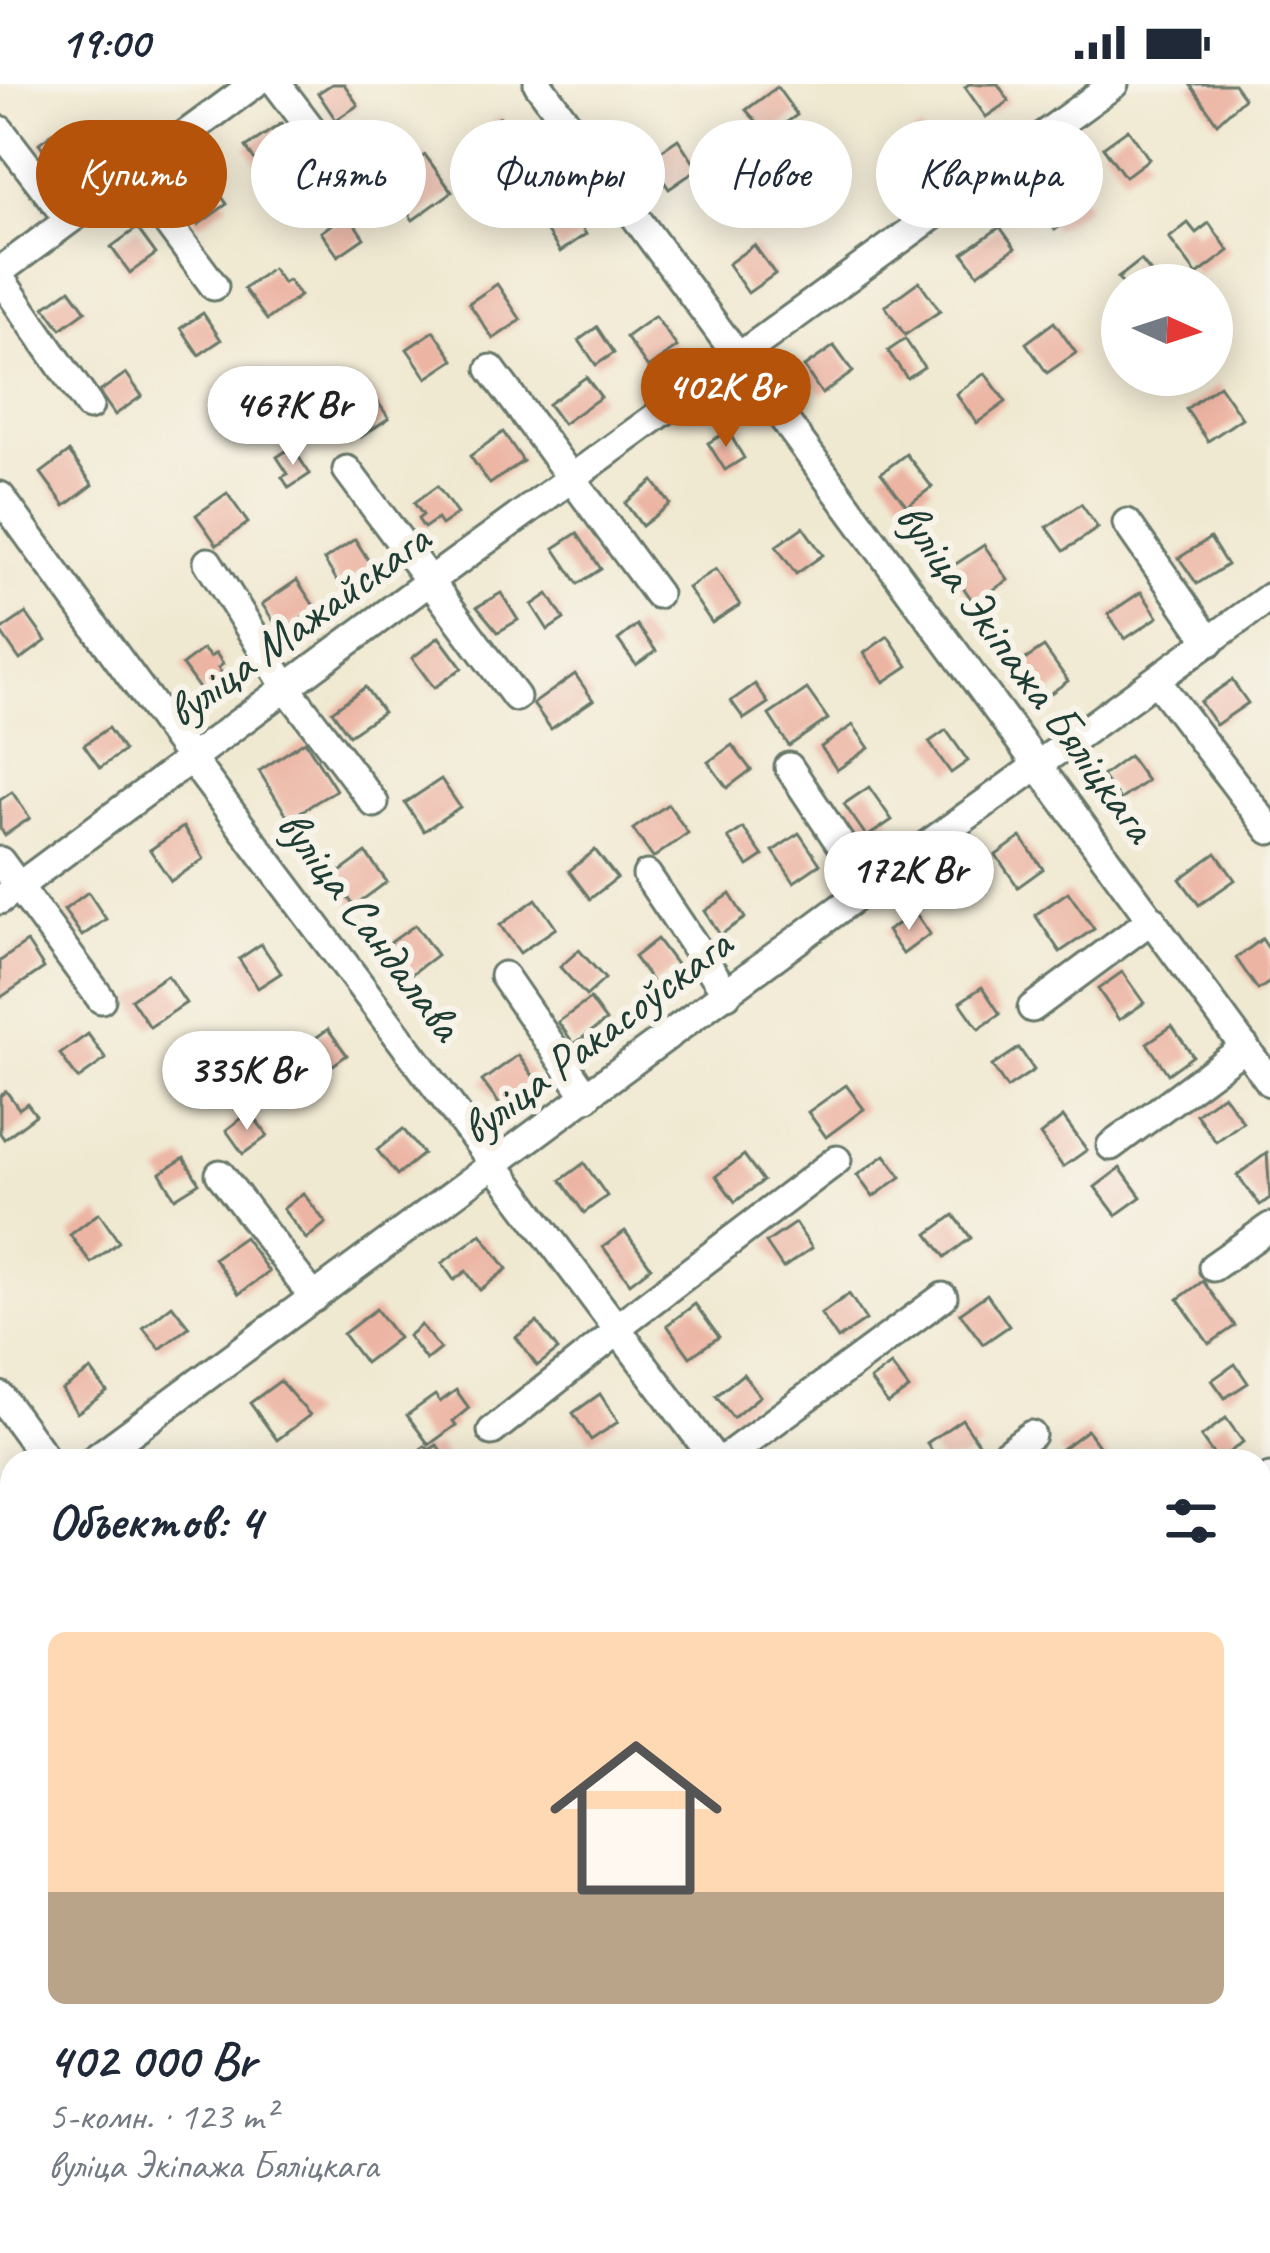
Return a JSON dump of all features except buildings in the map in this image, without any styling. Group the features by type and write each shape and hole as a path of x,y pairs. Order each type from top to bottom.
{"street":[{"path":"278,84 305,120"},
{"name":"вуліца Экіпажа Бяліцкага","path":"538,84 1270,1082"},
{"name":"вуліца Мажайскага","path":"9,894 1114,84"},
{"path":"200,120 240,88"},
{"path":"0,130 36,177"},
{"path":"57,228 0,275 89,406"},
{"path":"171,228 214,286"},
{"path":"490,369 657,594"},
{"path":"347,470 517,697"},
{"name":"вуліца Сандалава","path":"0,496 190,759 710,1449"},
{"path":"1127,523 1210,642"},
{"path":"208,562 287,688 374,803"},
{"name":"вуліца Ракасоўскага","path":"108,1449 869,886 1270,597"},
{"path":"1156,680 1270,830"},
{"path":"789,767 869,886"},
{"path":"0,861 9,894 101,999"},
{"path":"647,874 727,994"},
{"path":"1032,1008 1152,919"},
{"path":"504,976 587,1097"},
{"path":"1111,1146 1245,1047"},
{"path":"492,1431 837,1160"},
{"path":"220,1174 314,1298"},
{"path":"1213,1267 1270,1227"},
{"path":"735,1449 943,1297"},
{"path":"0,1396 38,1449"},
{"path":"1012,1449 1031,1435"}]}
